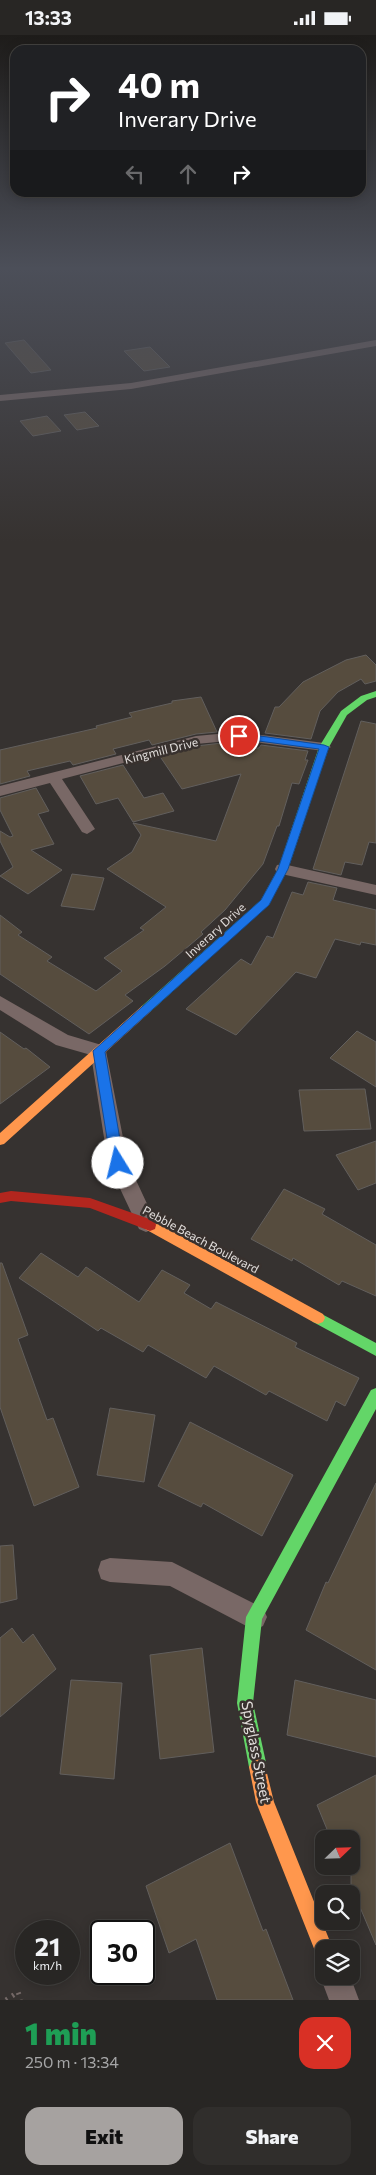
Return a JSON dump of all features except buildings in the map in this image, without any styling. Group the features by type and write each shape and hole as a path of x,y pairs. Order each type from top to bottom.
{"street":[{"path":"0,398 130,386 286,359"},
{"name":"Inverary Drive","path":"0,1140 265,902 283,869 324,747 344,713 364,698 376,694"},
{"name":"Kingmill Drive","path":"0,791 196,740 239,736 324,747"},
{"path":"54,778 87,829"},
{"path":"283,869 376,890"},
{"path":"0,1002 62,1040 99,1051 118,1163 146,1223"},
{"name":"Pebble Beach Boulevard","path":"0,1198 11,1196 90,1203 146,1223 376,1350"},
{"name":"Spyglass Street","path":"320,1940 263,1793 244,1703 254,1617 376,1395"},
{"path":"110,1570 172,1574 254,1617"},
{"path":"338,1985 344,2000"}],"path":[{"path":"6,2000 18,1992 21,2000"}],"traffic: fast":[{"path":"146,1009 265,902 283,869 324,747 344,713 364,698 376,694"},
{"path":"318,1318 376,1350"},
{"path":"258,1767 245,1703 254,1617 376,1395"}],"traffic: slow":[{"path":"0,1140 146,1009"},
{"path":"150,1225 318,1318"},
{"path":"258,1767 265,1802 320,1940"}],"traffic: jam":[{"path":"0,1198 11,1196 90,1203 150,1225"}],"route":[{"path":"118,1163 99,1051 265,902 283,869 324,747 276,739 239,736"}]}
